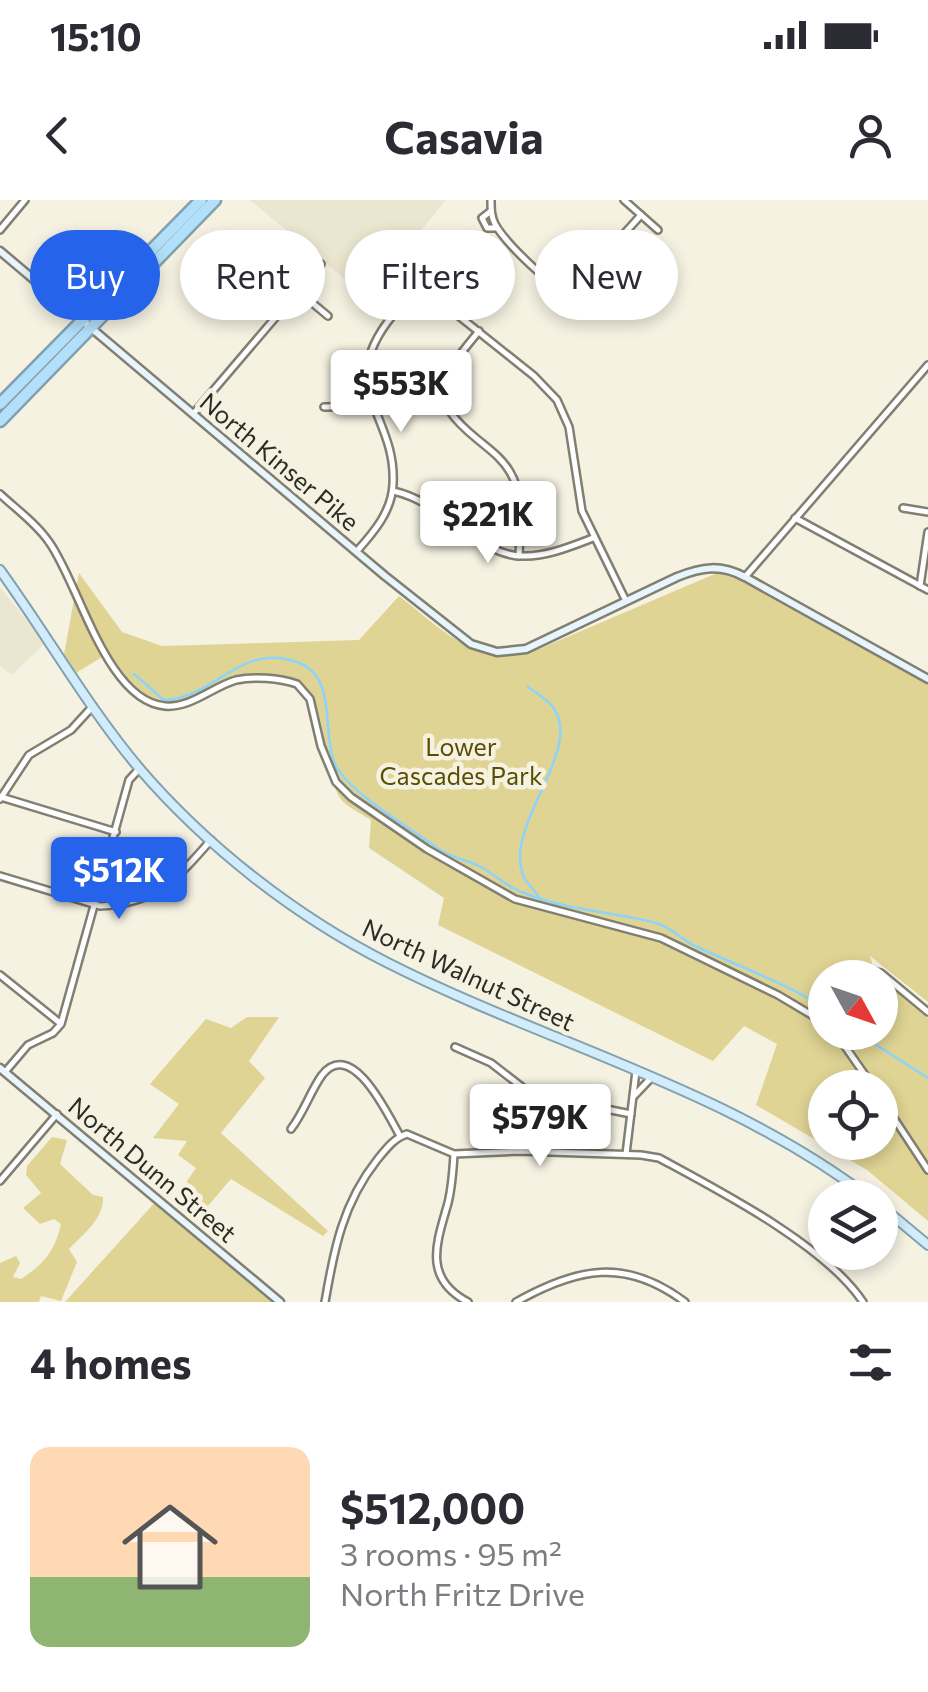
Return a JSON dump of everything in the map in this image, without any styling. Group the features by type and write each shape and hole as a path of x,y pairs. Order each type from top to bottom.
{"highway":[{"path":"0,421 201,200"},
{"path":"0,404 215,200"}],"main road":[{"name":"North Walnut Street","path":"0,570 140,768 211,840 271,890 373,955 440,988 761,1127 842,1180"},
{"path":"898,1220 928,1244"}],"street":[{"path":"0,230 26,200"},
{"path":"491,200 491,212 484,214 485,226 497,227 544,278 560,285 586,275 641,214"},
{"path":"624,200 658,230"},
{"name":"North Kinser Pike","path":"0,252 458,637 488,650 526,649 703,568 720,567 745,577 928,679"},
{"path":"356,552 382,519 393,491 392,465 366,372 374,342 404,301 422,292 438,296 558,400 569,426 578,498 593,538 626,601"},
{"path":"194,413 273,320"},
{"path":"480,331 448,370 442,396 454,420 498,456 511,474 520,505 519,556"},
{"path":"745,577 928,365"},
{"path":"324,407 373,406"},
{"path":"393,491 427,502 490,548 519,556 546,554 593,538"},
{"path":"0,494 50,542 107,654 124,682 143,699 177,706 242,679 297,684 308,694 329,771 341,788 428,848 515,899 661,938 808,1013"},
{"path":"904,508 928,512"},
{"path":"796,518 928,590"},
{"path":"920,586 928,532"},
{"path":"93,706 72,730 29,756 0,798 116,832"},
{"path":"2,1070 28,1045 53,1034 61,1024 129,780 140,768"},
{"path":"0,876 95,904 112,905 158,893 211,840"},
{"path":"0,975 61,1024"},
{"path":"898,987 928,1012"},
{"path":"455,1047 491,1063 530,1094 631,1114"},
{"path":"290,1129 323,1074 341,1064 369,1085 400,1136"},
{"name":"North Dunn Street","path":"2,1070 280,1302"},
{"path":"626,1154 636,1072"},
{"path":"632,1098 652,1077"},
{"path":"0,1181 56,1114"},
{"path":"898,1124 928,1170"},
{"path":"325,1302 344,1214 369,1170 400,1136 414,1135 454,1154 626,1154 664,1160 785,1233 842,1274 863,1302"},
{"path":"454,1154 452,1182 435,1257 444,1283 468,1302"},
{"path":"517,1302 563,1278 606,1271 646,1280 684,1302"}],"shaded area":[{"path":"250,200 446,200 421,230 345,230 345,279 325,263 325,230 286,230"},
{"path":"0,587 45,643 12,675 0,666"}],"green space":[{"name":"Lower Cascades Park","path":"79,573 122,632 162,646 359,640 399,596 462,643 496,654 516,654 539,649 717,573 745,582 928,684 928,1002 898,978 898,960 875,960 870,956 871,960 808,960 808,1050 898,1050 898,992 928,1018 928,1221 898,1196 898,1180 879,1180 850,1160 898,1160 898,1070 808,1070 808,1135 756,1105 777,1044 744,1026 713,1061 438,925 444,898 369,848 371,820 340,798 313,700 294,680 240,677 176,703 164,704 136,691 107,654 76,673 64,654"},
{"path":"247,1017 279,1017 249,1061 265,1078 221,1133 328,1231 323,1236 231,1179 194,1222 187,1181 196,1168 178,1155 187,1141 153,1138 179,1104 150,1084 206,1019 231,1028"},
{"path":"52,1137 67,1140 60,1164 93,1195 103,1197 100,1212 69,1249 77,1262 61,1301 41,1296 39,1302 0,1302 0,1263 16,1256 20,1263 13,1277 21,1279 47,1256 59,1234 61,1224 54,1219 40,1224 23,1208 41,1193 26,1175 27,1166"},
{"path":"157,1200 280,1302 65,1302"}],"waterway":[{"path":"134,674 164,700 183,697 260,659 297,662 310,669 323,691 331,749 341,773 365,797 437,848 540,899 661,925 695,946 808,999"},
{"path":"528,687 551,704 560,724 553,764 533,808 520,852 523,876 540,898"},
{"path":"884,1050 928,1078"}]}
